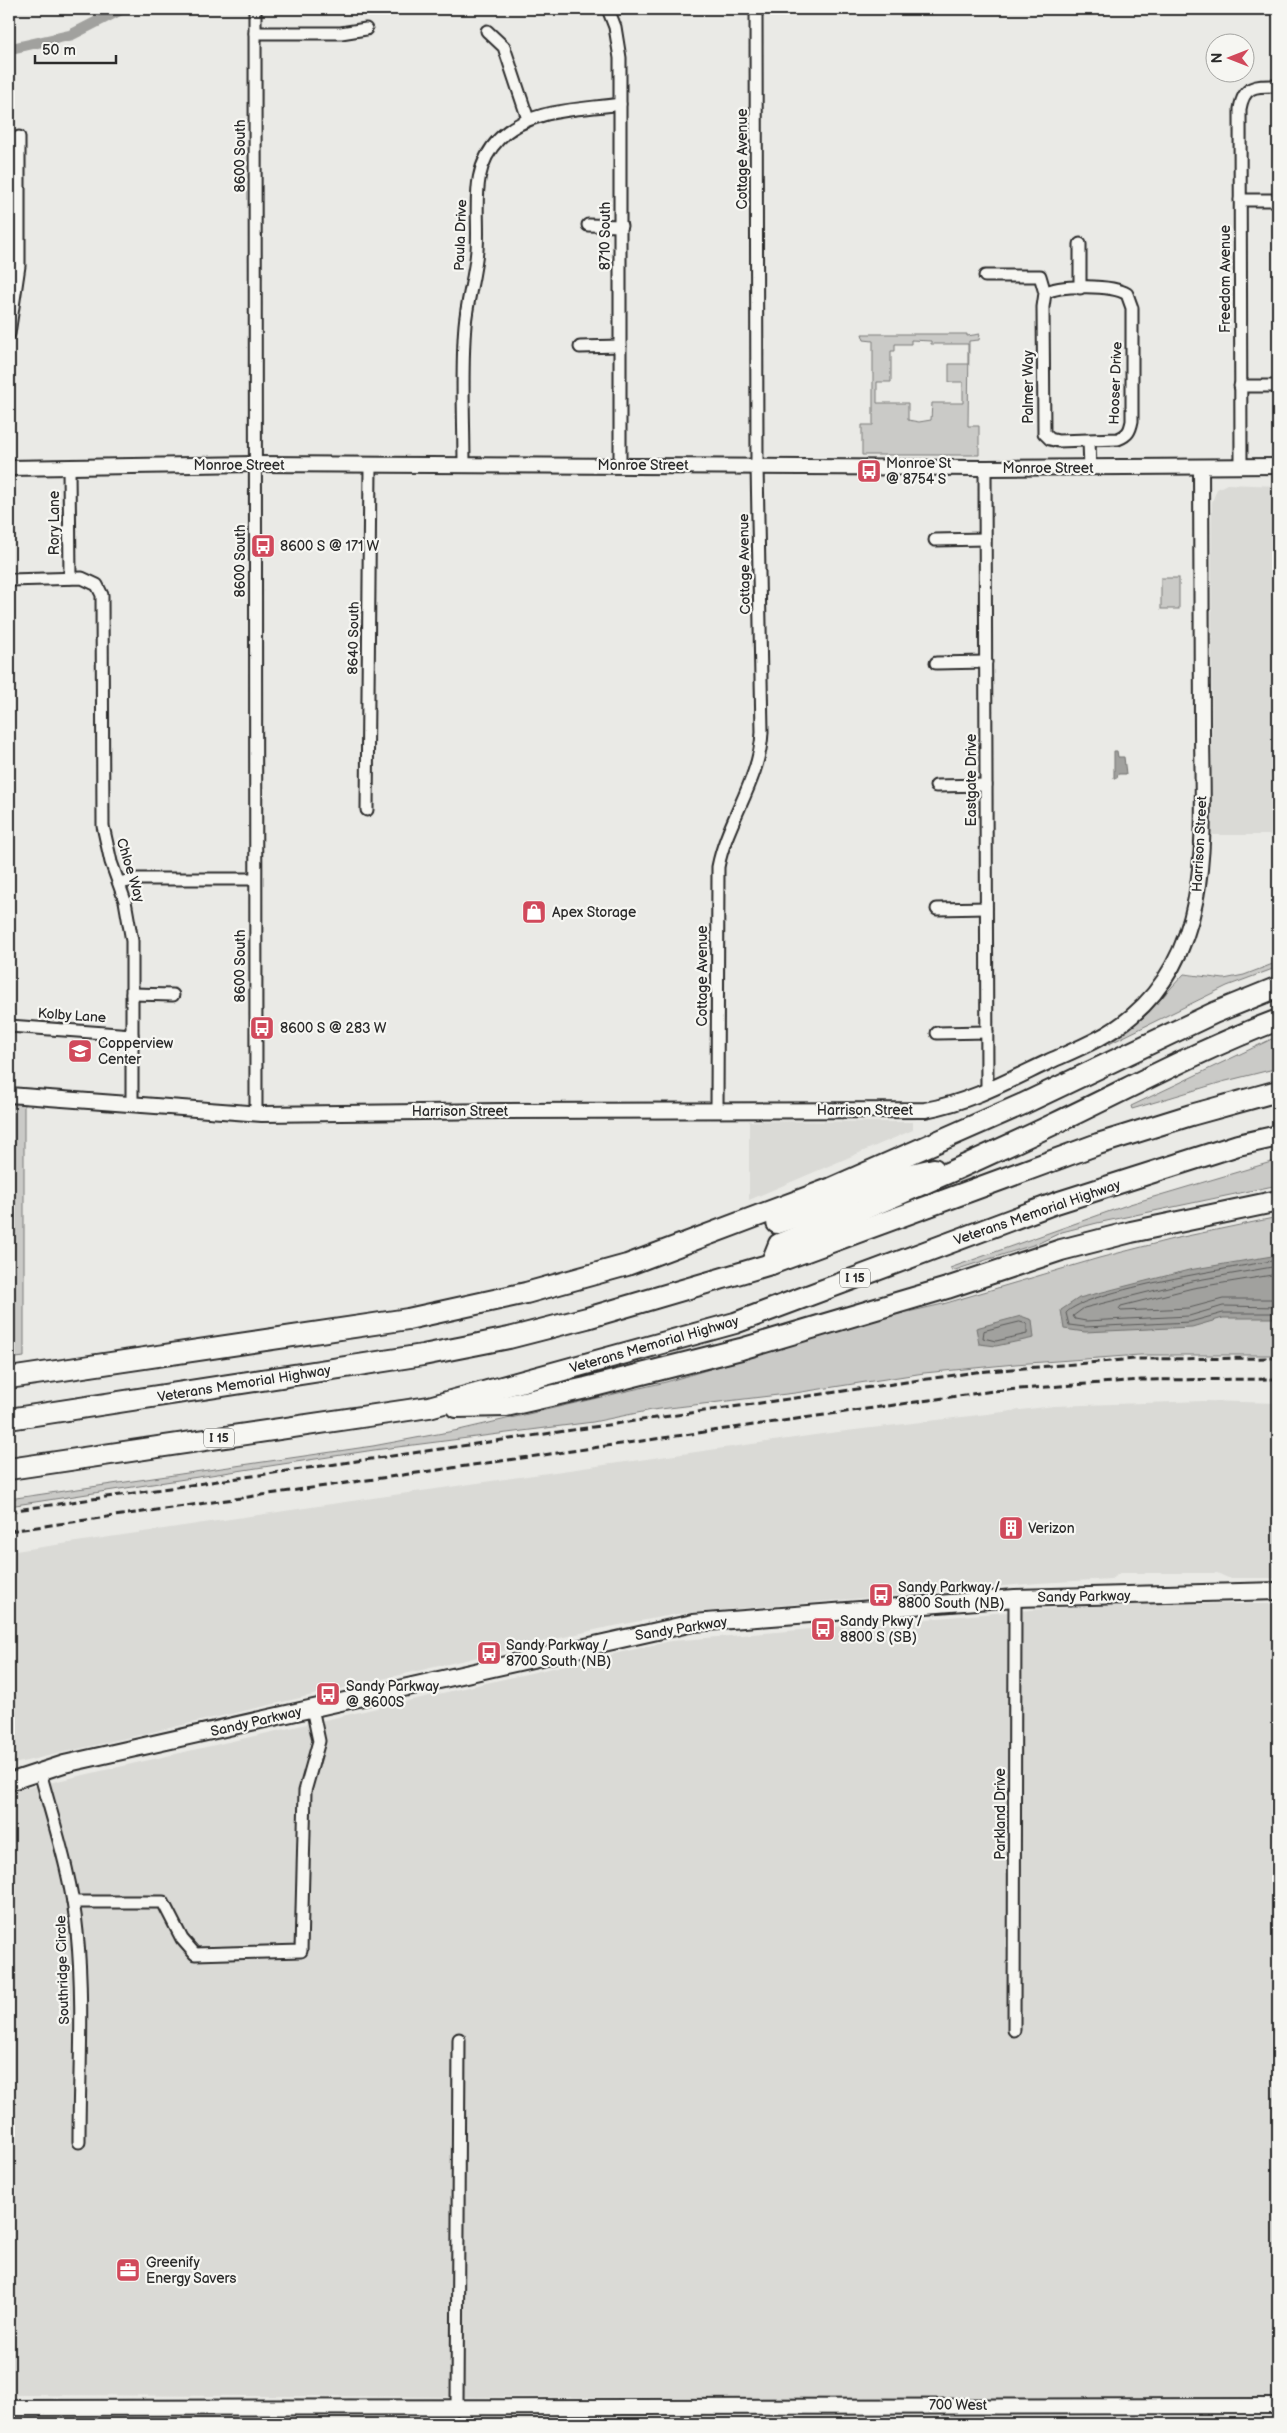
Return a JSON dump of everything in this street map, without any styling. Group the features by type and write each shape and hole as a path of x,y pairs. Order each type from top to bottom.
{"highway":[{"path":"9,1378 408,1319 526,1293 627,1265 832,1188 1048,1092 1214,1013 1278,987"},
{"path":"771,1264 779,1244 894,1197 1223,1042 1278,1020"},
{"name":"Veterans Memorial Highway","path":"9,1419 413,1356 509,1338 596,1316 771,1264 1090,1147 1191,1115 1278,1091"},
{"name":"Veterans Memorial Highway","path":"9,1469 429,1407 735,1322 1056,1203 1238,1145 1278,1136"},
{"path":"579,1279 608,1278 846,1200 907,1175 980,1158"},
{"path":"429,1407 506,1406 586,1388 741,1349 947,1288 1061,1250 1131,1232 1278,1201"}],"main road":[{"name":"Sandy Parkway","path":"9,1782 64,1764 693,1623 1015,1598 1278,1591"}],"street":[{"name":"8600 South","path":"255,9 256,1114"},
{"name":"8710 South","path":"608,9 615,27 620,58 620,465"},
{"name":"Cottage Avenue","path":"717,1111 718,867 761,750 757,466 756,9"},
{"path":"255,33 341,33 366,29"},
{"path":"487,30 504,47 528,119"},
{"name":"Freedom Avenue","path":"1241,466 1240,109 1245,92 1260,86 1278,86"},
{"name":"Paula Drive","path":"464,466 464,328 477,248 477,185 488,152 500,138 528,119 620,104"},
{"path":"9,334 19,266 19,137"},
{"path":"1240,200 1278,200"},
{"path":"588,225 621,226"},
{"path":"985,276 1040,276 1045,293 1056,288 1080,288 1080,244"},
{"name":"Hooser Drive","path":"1080,288 1113,288 1127,294 1132,308 1131,430 1118,439 1089,441"},
{"name":"Palmer Way","path":"1045,293 1043,307 1044,433 1050,439 1058,441 1089,441"},
{"path":"580,347 620,346"},
{"path":"1240,386 1278,386"},
{"path":"1089,441 1090,468"},
{"name":"Monroe Street","path":"9,468 255,464 985,468 1278,466"},
{"name":"8640 South","path":"367,810 370,466"},
{"name":"Rory Lane","path":"69,467 70,578"},
{"name":"Harrison Street","path":"9,1095 256,1114 925,1110 946,1106 987,1091 1089,1044 1132,1016 1167,976 1180,953 1192,922 1199,889 1202,854 1201,467"},
{"name":"Eastgate Drive","path":"985,468 987,1091"},
{"path":"935,540 985,539"},
{"path":"9,580 70,578"},
{"name":"Chloe Way","path":"70,578 90,580 97,585 102,595 103,826 107,849 130,919 132,941 132,1105"},
{"path":"936,663 986,662"},
{"path":"936,786 986,785"},
{"path":"119,883 138,879 255,879"},
{"path":"937,909 986,908"},
{"path":"132,994 173,995"},
{"name":"Kolby Lane","path":"9,1026 132,1035"},
{"path":"937,1033 987,1032"},
{"name":"Parkland Drive","path":"1014,2030 1015,1598"},
{"path":"73,1902 163,1902 182,1939 195,1954 301,1951 305,1792 319,1741 312,1708"},
{"name":"Southridge Circle","path":"40,1772 73,1902 79,1965 79,2142"},
{"path":"457,2407 459,2039"},
{"name":"700 West","path":"9,2408 1278,2406"}],"shaded area":[{"path":"862,334 967,334 967,336 980,334 979,340 969,341 968,426 979,426 979,455 862,455 862,425 873,425 873,341 864,340","holes":["911,340 931,341 931,344 968,344 968,364 949,364 949,382 963,382 963,403 932,403 931,420 919,422 908,420 908,403 877,403 877,382 891,382 891,351 895,351 895,344 911,344"]},
{"path":"1227,484 1278,486 1278,835 1212,835 1212,502 1217,489"},
{"path":"1161,578 1179,578 1179,609 1161,609"},
{"path":"1278,962 1278,967 1227,986 1109,1044 1144,1017 1184,974 1224,979 1244,975"},
{"path":"1278,1036 1278,1068 1222,1082 1132,1109 1131,1106"},
{"path":"9,1101 24,1102 24,1357 9,1359"},
{"path":"749,1121 913,1122 913,1130 749,1200"},
{"path":"1278,1160 1278,1185 1097,1223 1062,1232 1039,1243 952,1271 950,1268 1130,1204"},
{"path":"1278,1217 1278,1355 1140,1355 924,1373 795,1393 652,1410 593,1422 374,1450 9,1506 9,1499 373,1446 459,1430 666,1382 890,1316 943,1304 1099,1258 1173,1239"},
{"path":"1204,1401 1278,1403 1278,1578 1228,1578 1217,1573 1120,1573 1111,1579 1038,1583 677,1614 599,1629 9,1765 9,1552 822,1434 1054,1406"},
{"path":"1139,1604 1278,1604 1278,2400 9,2395 9,1792 671,1641 1042,1609"}],"water":[{"path":"1114,751 1117,751 1118,757 1124,757 1126,774 1118,774 1117,778 1114,778"},
{"path":"1278,1255 1278,1318 1223,1318 1192,1327 1085,1332 1064,1329 1061,1310 1079,1298 1189,1270"},
{"path":"1021,1316 1032,1320 1034,1338 996,1346 979,1344 976,1328"}],"waterway":[{"path":"9,49 71,35 122,9"}],"railway":[{"path":"9,1511 976,1372 1136,1359 1278,1358"},
{"path":"9,1531 993,1391 1141,1380 1278,1379"}],"place":[{"name":"Monroe St @ 8754 S","path":"869,471"},
{"name":"8600 S @ 171 W","path":"263,546"},
{"name":"Apex Storage","path":"534,912"},
{"name":"8600 S @ 283 W","path":"262,1028"},
{"name":"Copperview Center","path":"80,1051"},
{"name":"Verizon","path":"1011,1528"},
{"name":"Sandy Parkway / 8800 South (NB)","path":"881,1595"},
{"name":"Sandy Pkwy / 8800 S (SB)","path":"823,1629"},
{"name":"Sandy Parkway / 8700 South (NB)","path":"489,1653"},
{"name":"Sandy Parkway @ 8600S","path":"328,1694"},
{"name":"Greenify Energy Savers","path":"128,2270"}]}
